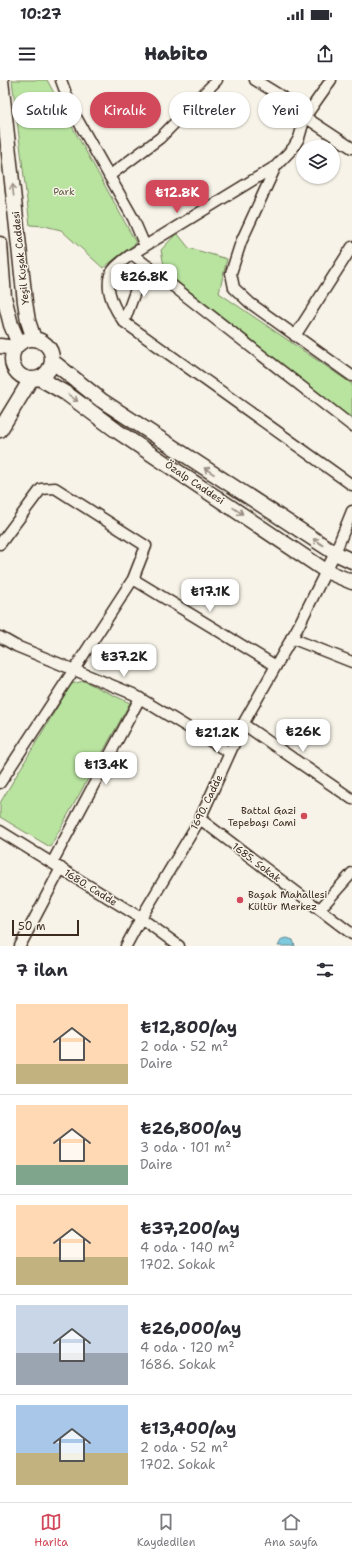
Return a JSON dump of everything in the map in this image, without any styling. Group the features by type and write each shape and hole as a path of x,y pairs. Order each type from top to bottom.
{"main road":[{"name":"Yeşil Kuşak Caddesi","path":"1,80 25,302 28,321 34,339"},
{"path":"0,244 4,297 17,346"},
{"path":"0,430 35,379 47,373 52,361 52,355 46,344 34,339 23,340 17,346 12,359 6,362 20,375 35,379"},
{"path":"0,346 17,346"},
{"name":"Özalp Caddesi","path":"52,361 101,400 335,553 352,561"},
{"name":"Özalp Caddesi","path":"35,379 67,394 118,431 326,571 352,582"}],"street":[{"path":"62,80 72,110 133,218 144,246"},
{"path":"109,176 160,138 217,80"},
{"path":"255,80 274,92"},
{"path":"313,106 331,80"},
{"path":"313,123 352,148"},
{"path":"302,128 299,138 293,148 276,166 120,262 110,275 108,286 117,313 124,322 352,485"},
{"path":"276,166 241,242 231,272 234,288 250,303 352,376"},
{"path":"295,336 352,247"},
{"path":"132,254 352,426"},
{"path":"124,322 136,289 148,266"},
{"path":"0,544 41,489 55,488 146,546 133,579 0,784"},
{"name":"1690. Cadde","path":"126,946 200,819 243,724 276,666 326,571 352,511"},
{"path":"133,579 276,666"},
{"path":"0,637 16,646 140,698 230,753"},
{"path":"291,638 352,662"},
{"path":"20,946 57,866 140,698"},
{"path":"243,724 352,799"},
{"name":"1685. Sokak","path":"200,819 352,934"},
{"name":"1680. Cadde","path":"0,831 141,918 180,946"},
{"path":"320,909 352,872"}],"green space":[{"name":"Park","path":"12,80 47,80 54,92 13,92"},
{"name":"Park","path":"18,128 73,128 136,243 103,268 61,230 45,226 30,225"},
{"path":"177,233 189,248 227,259 219,293 352,384 352,421 166,276 161,250"},
{"path":"84,681 130,703 50,847 0,817 0,803 71,684"}],"water":[{"path":"287,938 293,940 295,946 278,946 282,939"}],"place":[{"name":"Battal Gazi Tepebaşı Cami","path":"304,816"},
{"name":"Başak Mahallesi Kültür Merkez","path":"240,900"}]}
